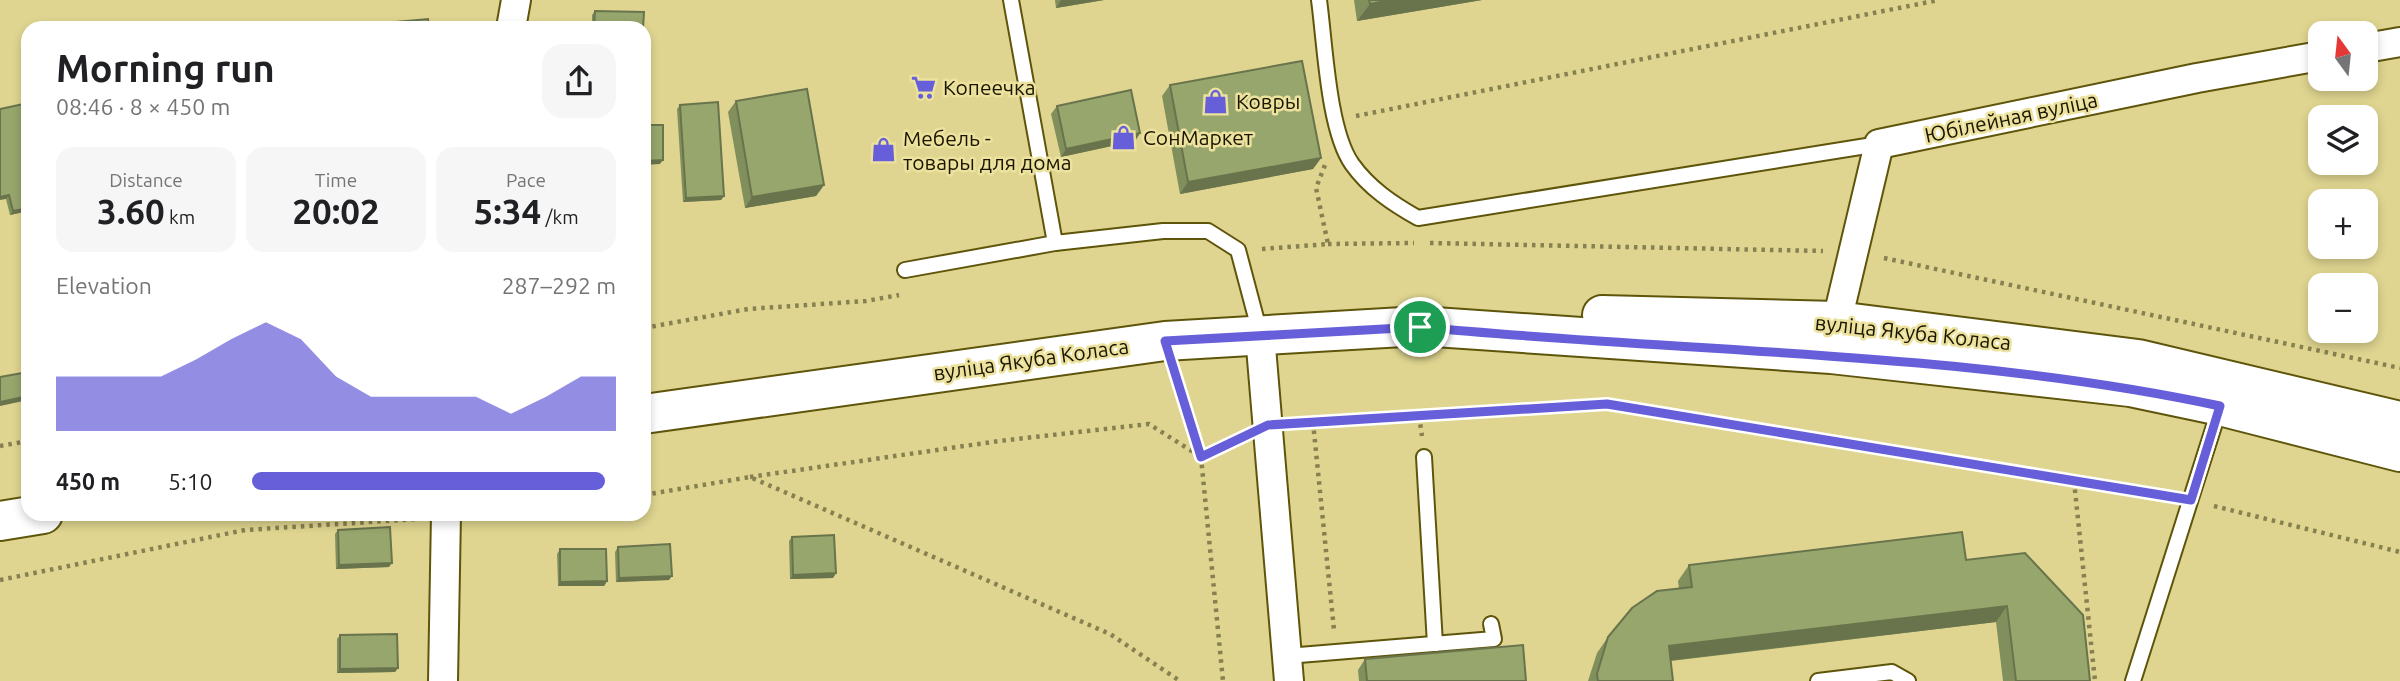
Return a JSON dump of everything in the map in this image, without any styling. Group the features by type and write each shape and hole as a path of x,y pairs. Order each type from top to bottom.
{"main road":[{"name":"вуліца Якуба Коласа","path":"1420,327 1487,312 1838,321 2138,359 2400,421"},
{"name":"вуліца Якуба Коласа","path":"651,413 1165,341 1420,327 1831,354 2130,387 2220,406 2400,452"},
{"path":"0,521 21,518"}],"street":[{"path":"512,21 516,0"},
{"path":"2378,46 2400,41"},
{"name":"Юбілейная вуліца","path":"1879,144 2197,78 2308,58"},
{"path":"1838,321 1879,144"},
{"path":"1260,335 1288,669"},
{"path":"443,681 446,521"}],"lane":[{"path":"1011,0 1055,243"},
{"path":"1319,0 1335,120 1351,162 1388,201 1418,218 1879,144"},
{"path":"905,270 1055,243 1163,232 1208,231 1238,250 1260,335"},
{"path":"2133,681 2220,406"},
{"path":"1424,457 1435,644"},
{"path":"1288,669 1336,652 1494,639 1491,624"},
{"path":"1818,681 1892,672 1908,681"}],"path":[{"path":"1335,120 1939,0"},
{"path":"1165,341 1201,457 1223,681"},
{"path":"1201,457 1268,425 1607,404 2191,500 2400,552"},
{"path":"1313,422 1336,652"},
{"path":"651,494 999,441 1149,424 1201,457"},
{"path":"0,446 21,442"},
{"path":"750,477 1110,634 1180,681"},
{"path":"2074,481 2095,681"},
{"path":"0,580 245,530 374,521"}],"building":[{"path":"1369,0 1391,0 1370,4"},
{"path":"595,11 644,12 643,21 594,21"},
{"path":"1302,61 1321,158 1188,182 1170,85"},
{"path":"807,89 824,185 752,197 736,101"},
{"path":"1131,90 1140,133 1066,149 1057,106"},
{"path":"718,102 724,196 686,198 680,105"},
{"path":"21,104 21,209 13,211 9,195 0,197 0,109"},
{"path":"651,125 663,125 663,160 651,161"},
{"path":"21,373 21,398 0,402 0,377"},
{"path":"390,527 392,563 339,565 338,530"},
{"path":"1962,532 1966,560 2025,553 2083,615 2090,681 2016,681 2007,606 1669,646 1673,681 1598,681 1597,674 1608,637 1632,608 1657,591 1692,587 1689,565"},
{"path":"834,535 836,573 793,575 792,537"},
{"path":"670,544 672,576 619,578 618,547"},
{"path":"560,549 606,549 607,581 560,582"},
{"path":"397,634 398,668 340,669 340,635"},
{"path":"1523,645 1526,681 1367,681 1365,659"}],"place":[{"name":"Копеечка","path":"923,87"},
{"name":"Ковры","path":"1216,101"},
{"name":"СонМаркет","path":"1123,137"},
{"name":"Мебель - товары для дома","path":"883,150"}],"route":[{"path":"1420,327 1831,354 2130,387 2220,406 2191,500 1607,404 1268,425 1201,457 1165,341 1420,327"}]}
